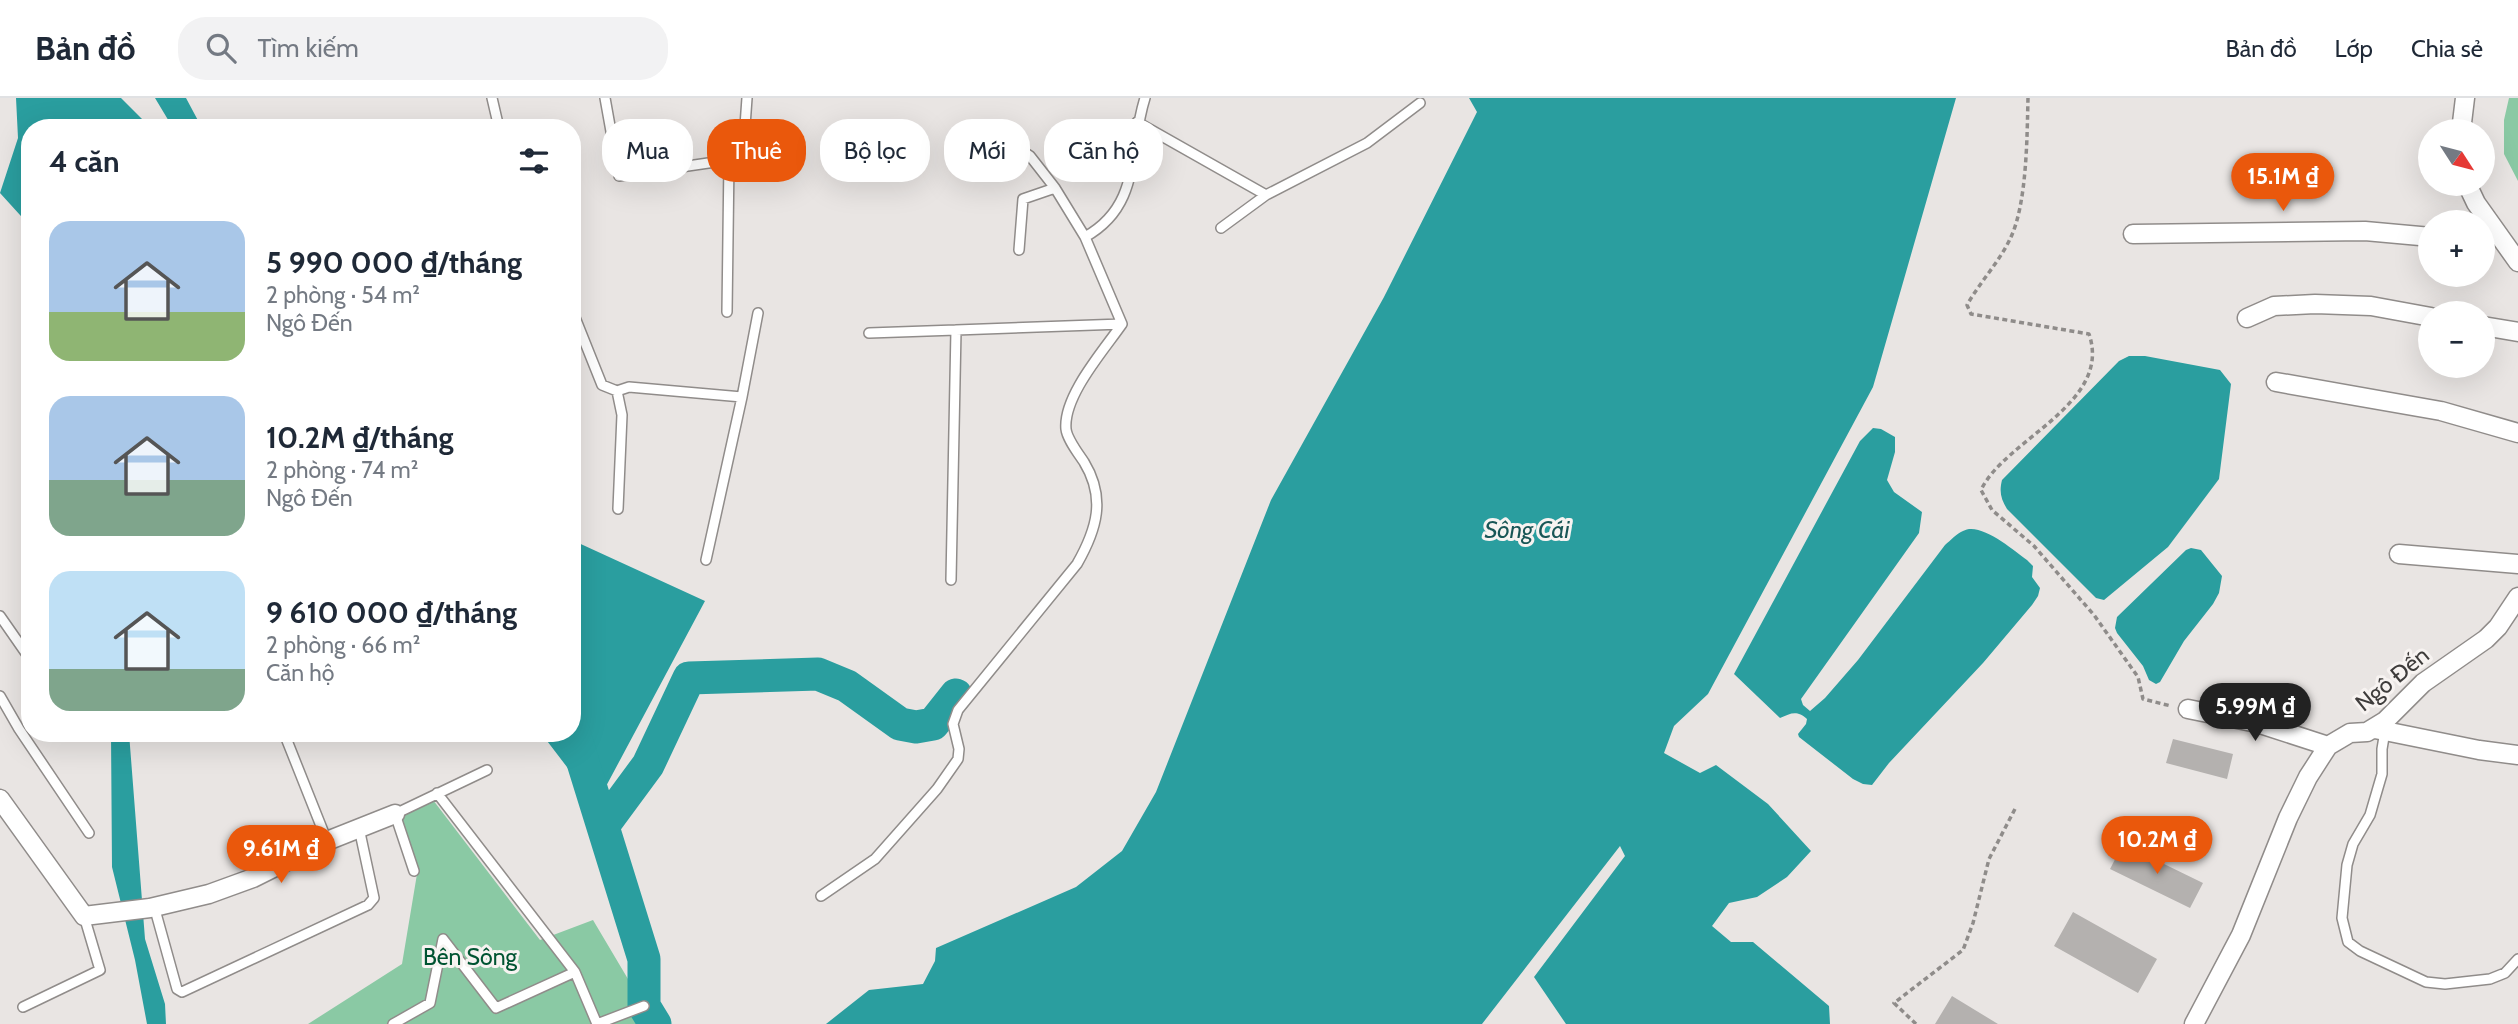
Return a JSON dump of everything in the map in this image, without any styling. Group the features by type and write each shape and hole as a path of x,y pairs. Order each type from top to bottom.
{"street":[{"path":"2462,119 2463,98"},
{"path":"2473,196 2518,262"},
{"path":"2133,234 2365,231 2418,236"},
{"path":"2495,244 2504,245"},
{"path":"2247,318 2274,306 2315,304 2371,306 2418,315"},
{"path":"2495,328 2518,332"},
{"path":"2276,382 2441,411 2518,433"},
{"path":"2399,554 2518,564"},
{"name":"Ngô Đến","path":"2329,746 2350,733 2380,729 2423,683 2486,639 2518,597"},
{"path":"2188,709 2257,723 2329,746 2308,777 2288,818 2241,935 2193,1024"},
{"path":"2380,729 2479,750 2518,755"},
{"path":"0,799 85,916 152,907 229,887 327,841 395,814"}],"lane":[{"path":"492,98 497,119"},
{"path":"605,98 619,176 729,160 727,312"},
{"path":"746,119 747,98"},
{"path":"1138,119 1145,98"},
{"path":"1221,228 1266,195 1367,143 1420,103"},
{"path":"1163,137 1266,195"},
{"path":"1030,156 1055,188 1085,237 1122,324"},
{"path":"1085,237 1099,229 1111,217 1127,191 1128,182"},
{"path":"1020,250 1023,199 1055,188"},
{"path":"706,560 758,313"},
{"path":"869,333 1122,324"},
{"path":"821,896 875,859 937,789 958,759 959,748 953,724 958,710 1077,564 1091,540 1097,505 1095,484 1066,430 1068,415 1075,395 1089,370 1122,324"},
{"path":"951,580 956,330"},
{"path":"581,332 603,385 617,391 629,387 742,397"},
{"path":"617,391 622,415 618,509"},
{"path":"0,616 21,646"},
{"path":"0,696 21,732"},
{"path":"2380,729 2382,774 2373,804 2362,831 2353,844 2347,865 2342,918 2348,942 2360,951 2426,982 2445,984 2490,979 2505,973 2518,959"},
{"path":"28,742 89,833"},
{"path":"288,742 327,841"},
{"path":"414,871 395,814 487,770"},
{"path":"437,793 575,972 597,1024 644,1006"},
{"path":"152,907 177,989 182,992 368,905 374,898 359,828"},
{"path":"23,1007 100,970 85,916"},
{"path":"393,1024 430,1003 443,939 496,1008 575,972"}],"path":[{"path":"2028,98 2018,218 2011,238 1967,305 1971,314 2089,334 2093,346 2091,367 2074,397 2049,424 1987,477 1981,490 1992,510 2034,546 2094,615 2138,677 2143,699 2188,709"},
{"path":"1916,1024 1894,1003 1963,950 1973,923 1989,859 2016,807"}],"green space":[{"path":"2509,98 2518,98 2518,181 2504,154 2504,120"},
{"name":"Bên Sông","path":"433,800 540,940 593,920 652,1024 308,1024 402,964 417,874 400,815"}],"water":[{"path":"16,98 121,98 142,119 21,119 21,216 0,193 18,138"},
{"path":"155,98 186,98 197,119 168,119"},
{"name":"Sông Cái","path":"1469,98 1956,98 1873,387 1708,694 1674,726 1664,753 1700,773 1716,765 1768,804 1811,851 1787,877 1757,897 1729,903 1712,926 1731,942 1753,942 1829,1006 1830,1024 1566,1024 1534,977 1625,856 1620,846 1482,1024 826,1024 869,990 923,984 935,961 936,948 1076,887 1122,851 1156,792 1271,500 1384,297 1477,112"},
{"path":"2129,356 2145,356 2220,370 2231,384 2219,479 2168,547 2104,600 2096,598 2007,509 2001,495 2001,484 2119,361"},
{"path":"1873,428 1881,429 1895,437 1895,452 1887,480 1894,492 1922,512 1919,533 1801,699 1803,705 1810,711 1825,698 1858,660 1945,545 1963,531 1970,529 1987,533 2027,560 2033,566 2032,577 2040,588 2032,605 1983,663 1889,763 1872,785 1853,779 1799,737 1798,734 1807,719 1794,713 1780,718 1734,674 1860,441"},
{"path":"581,544 705,601 596,805 548,742 581,742"},
{"path":"2191,548 2201,550 2222,576 2219,593 2184,641 2160,682 2156,684 2149,680 2143,666 2117,633 2117,617"},
{"path":"111,742 130,742 145,939 165,1004 166,1024 147,1024 135,960 112,867"}],"building":[{"path":"2173,739 2233,754 2227,779 2166,763"},
{"path":"2123,844 2203,883 2190,908 2110,869"},
{"path":"2073,912 2157,959 2138,993 2054,946"},
{"path":"1952,996 1998,1024 1935,1024"}],"waterway":[{"path":"603,826 648,765 689,678 818,674 847,686 900,724 916,727 933,724 956,695"},
{"path":"577,742 644,959 644,1006 655,1024"}]}
